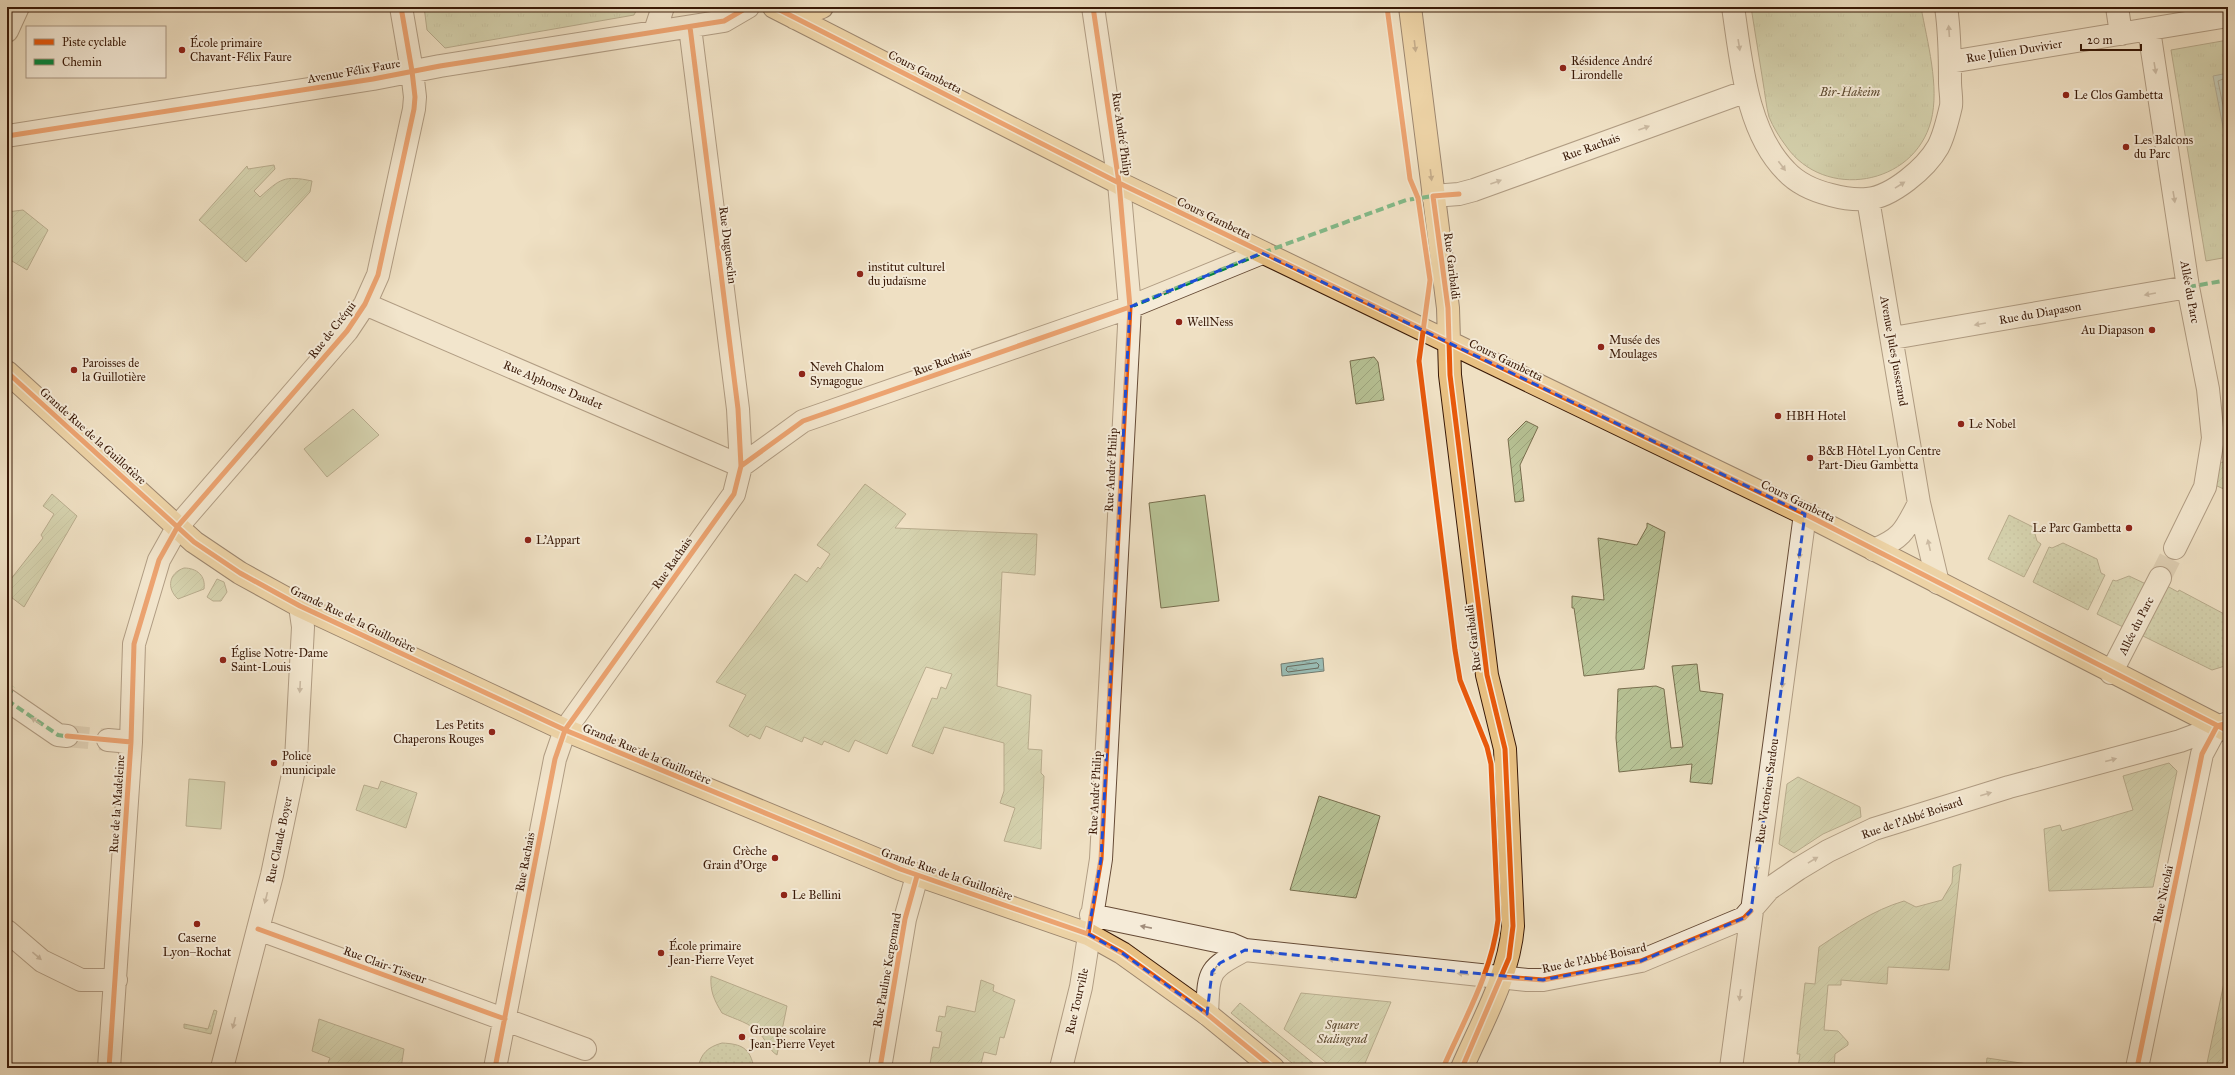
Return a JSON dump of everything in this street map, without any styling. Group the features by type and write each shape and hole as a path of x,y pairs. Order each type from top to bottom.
{"main road":[{"name":"Cours Gambetta","path":"774,7 1119,183 1805,514 2111,673 2224,727"},
{"path":"795,18 822,7"},
{"name":"Rue Garibaldi","path":"1410,7 1448,308 1448,342 1454,408 1487,675 1500,726 1507,769 1513,926 1509,958 1462,1068"},
{"name":"Grande Rue de la Guillotière","path":"7,372 194,542 216,559 300,606 565,730 749,808 917,876 1090,925 1122,953 1208,1014 1273,1068"}],"street":[{"path":"7,31 18,7"},
{"name":"Rue de Créqui","path":"178,526 347,332 365,304 378,275 414,109 415,97 412,71 402,7"},
{"path":"655,30 663,7"},
{"name":"Avenue Félix Faure","path":"7,136 373,79 412,71 655,30 724,21 748,7"},
{"name":"Rue André Philip","path":"1090,925 1101,859 1130,306 1119,183 1093,7"},
{"path":"1733,7 1747,91 1763,138 1786,171 1803,184 1823,193 1842,198 1868,199 1886,193 1912,177 1927,162 1938,146 1951,105 1946,7"},
{"path":"2117,7 2121,34"},
{"name":"Rue Julien Duvivier","path":"1950,62 2228,16"},
{"name":"Rue Duguesclin","path":"690,26 738,408 740,466"},
{"name":"Allée du Parc","path":"2149,30 2188,287 2208,389 2213,438 2205,487 2175,548"},
{"name":"Rue Rachais","path":"1433,196 1459,194 1474,190 1747,91"},
{"name":"Avenue Jules Jusserand","path":"1868,199 1919,502 1938,583"},
{"name":"Rue Rachais","path":"495,1068 554,767 565,730 734,494 740,466 803,422 1130,306 1262,253"},
{"name":"Rue du Diapason","path":"1892,338 2188,287"},
{"name":"Rue Alphonse Daudet","path":"365,304 740,466"},
{"path":"1874,550 1891,543 1904,531 1919,502"},
{"name":"Rue Victorien Sardou","path":"1731,1068 1805,514"},
{"name":"Rue de la Madeleine","path":"109,1068 131,742 134,644 159,560 178,526"},
{"name":"Allée du Parc","path":"2111,673 2160,578"},
{"name":"Rue Claude Boyer","path":"222,1068 258,929 296,760 303,627 300,606"},
{"path":"10,695 58,735 67,736"},
{"name":"Rue de l'Abbé Boisard","path":"1312,958 1543,980 1641,961 1744,918 1769,888 1828,851 1874,829 2009,787 2180,741 2224,727"},
{"name":"Rue Nicolaï","path":"2137,1068 2202,754 2224,727"},
{"path":"108,740 131,742"},
{"name":"Rue Pauline Kergomard","path":"880,1068 905,919 917,876"},
{"name":"Grande Rue de la Guillotière","path":"1090,925 1231,944 1245,950 1312,958"},
{"name":"Rue Tourville","path":"1061,1068 1081,986 1090,925"},
{"name":"Rue Clair-Tisseur","path":"258,929 585,1049"},
{"path":"7,931 42,961 81,980 116,980"},
{"path":"1208,1014 1208,985 1212,972 1220,963 1245,950"}],"highlighted area":[{"path":"1262,253 1805,514 1751,911 1744,918 1641,961 1543,980 1245,950 1220,963 1212,972 1207,1014 1122,953 1088,934 1101,859 1130,307"}],"green space":[{"path":"424,7 638,7 634,15 445,48 427,30"},
{"name":"Bir-Hakeim","path":"1751,7 1921,7 1932,64 1934,94 1933,108 1931,121 1921,143 1907,160 1888,172 1866,178 1844,179 1822,174 1802,163 1786,146 1769,117"},
{"path":"2228,40 2228,257 2206,261 2171,50"},
{"path":"274,165 275,169 254,191 260,197 278,182 295,178 312,181 310,192 246,262 199,220 247,166 248,169"},
{"path":"23,210 48,230 27,270 7,258 7,212"},
{"path":"1374,357 1378,362 1384,400 1356,404 1350,361"},
{"path":"353,409 379,435 327,477 304,449"},
{"path":"1526,421 1538,427 1520,465 1524,501 1515,502 1508,439"},
{"path":"2228,461 2228,491 2215,485 2218,463"},
{"path":"865,484 906,514 895,528 1037,534 1035,575 1002,572 997,686 1031,695 1028,749 1042,750 1041,773 1044,776 1041,849 1004,841 1015,808 1000,803 1004,791 1004,743 944,727 933,754 912,746 932,698 937,699 941,687 946,689 952,674 926,667 887,754 855,740 849,752 824,741 822,745 804,737 802,742 766,726 760,739 750,734 748,737 729,726 746,695 716,682 795,574 807,582 818,567 820,569 830,554 817,545"},
{"path":"52,494 77,516 24,607 7,594 7,584 43,538 41,535 54,514 43,506"},
{"path":"1205,495 1219,601 1161,608 1149,503"},
{"path":"2009,515 2033,527 2037,541 2041,544 2024,577 1988,559"},
{"path":"1647,523 1665,532 1644,669 1584,676 1574,608 1572,608 1572,596 1604,600 1598,538 1637,545 1647,527"},
{"path":"2063,543 2097,559 2101,573 2105,575 2088,610 2033,582 2049,547 2052,548"},
{"path":"184,568 193,569 200,574 204,580 204,589 178,599 172,590 171,581 175,573"},
{"path":"2129,576 2146,584 2125,628 2097,614 2113,580 2116,581"},
{"path":"217,579 224,582 227,592 221,601 213,601 207,597"},
{"path":"2167,586 2178,592 2179,590 2228,616 2228,665 2212,670 2143,636"},
{"path":"1697,664 1700,691 1723,694 1712,784 1690,782 1692,764 1619,772 1616,738 1618,689 1656,686 1664,689 1671,748 1683,747 1672,666"},
{"path":"2169,763 2177,771 2153,887 2049,891 2044,829 2060,825 2062,831 2133,810 2123,776"},
{"path":"1798,777 1860,807 1861,817 1823,834 1794,853 1779,844 1787,784"},
{"path":"189,779 225,782 221,829 186,826"},
{"path":"381,781 417,793 406,828 356,810 364,785 378,789"},
{"path":"1319,796 1380,816 1356,898 1290,890"},
{"path":"1961,864 1949,970 1888,967 1887,984 1841,980 1841,985 1828,985 1824,1030 1838,1031 1848,1042 1848,1045 1835,1054 1834,1068 1798,1068 1800,1054 1797,1054 1805,983 1815,984 1819,947 1839,933 1881,909 1904,901 1916,907 1942,900 1952,883 1953,867"},
{"path":"2228,964 2228,1068 2206,1068"},
{"path":"711,976 787,1006 777,1055 761,1035 752,1027 722,1013 713,995"},
{"path":"981,980 994,985 993,991 1015,1000 1004,1038 1000,1037 996,1055 984,1052 980,1068 947,1068 930,1064 933,1047 939,1048 942,1032 936,1031 939,1016 945,1017 947,1006 975,1012"},
{"name":"Square Stalingrad","path":"1301,993 1391,1002 1363,1068 1333,1068 1284,1029"},
{"path":"1240,1003 1319,1068 1298,1068 1231,1013"},
{"path":"214,1010 217,1011 211,1034 184,1028 184,1024 208,1029"},
{"path":"319,1019 404,1049 401,1068 390,1066 389,1068 326,1068 330,1058 312,1051"},
{"path":"722,1043 744,1048 750,1056 754,1068 698,1068 701,1058 706,1051 713,1046"},
{"path":"1987,1058 2041,1066 2040,1068 1986,1068"}],"water":[{"path":"2228,73 2228,136 2225,137 2213,76"},
{"path":"1323,658 1324,671 1282,676 1281,664"}],"tunnel":[{"path":"2160,578 2175,548"},
{"path":"67,736 108,740"}],"marked path":[{"path":"1130,307 1262,253 1406,200 1433,196"},
{"path":"2188,287 2228,280"},
{"path":"7,697 14,687"},
{"path":"7,700 58,735 70,737"}],"cycle path":[{"path":"109,1068 131,742 134,644 159,560 178,526 347,331 365,304 378,275 414,109 415,97 412,71 401,7"},
{"path":"7,136 373,79 440,66 724,21 748,7"},
{"path":"774,7 1119,183 1805,514 2228,731"},
{"path":"1088,934 1101,859 1130,307 1119,183 1093,7"},
{"path":"1387,7 1410,179 1418,198 1430,280 1419,361 1455,650 1460,680 1487,747 1491,764 1498,920 1490,958 1476,996 1443,1068"},
{"path":"495,1068 555,759 565,730 734,494 741,466 738,409 690,27"},
{"path":"1459,194 1433,196 1448,308 1450,375 1487,675 1505,749 1513,926 1509,958 1462,1068"},
{"path":"741,466 803,421 1130,307"},
{"path":"7,372 194,542 240,573 300,606 565,730 900,869 1088,934 1122,953 1207,1014 1273,1068"},
{"path":"2137,1068 2202,754 2217,726 2228,723"},
{"path":"67,736 131,742"},
{"path":"880,1068 905,919 917,876"},
{"path":"1502,977 1543,980 1641,961 1744,918 1751,911"},
{"path":"258,929 505,1019"}],"place":[{"name":"École primaire Chavant-Félix Faure","path":"182,50"},
{"name":"Résidence André Lirondelle","path":"1563,68"},
{"name":"Le Clos Gambetta","path":"2066,95"},
{"name":"Les Balcons du Parc","path":"2126,147"},
{"name":"institut culturel du judaïsme","path":"860,274"},
{"name":"WellNess","path":"1179,322"},
{"name":"Au Diapason","path":"2152,330"},
{"name":"Musée des Moulages","path":"1601,347"},
{"name":"Paroisses de la Guillotière","path":"74,370"},
{"name":"Neveh Chalom Synagogue","path":"802,374"},
{"name":"HBH Hotel","path":"1778,416"},
{"name":"Le Nobel","path":"1961,424"},
{"name":"B&B Hôtel Lyon Centre Part-Dieu Gambetta","path":"1810,458"},
{"name":"Le Parc Gambetta","path":"2129,528"},
{"name":"L'Appart","path":"528,540"},
{"name":"Église Notre-Dame Saint-Louis","path":"223,660"},
{"name":"Les Petits Chaperons Rouges","path":"492,732"},
{"name":"Police municipale","path":"274,763"},
{"name":"Crèche Grain d’Orge","path":"775,858"},
{"name":"Le Bellini","path":"784,895"},
{"name":"Caserne Lyon–Rochat","path":"197,924"},
{"name":"École primaire Jean-Pierre Veyet","path":"661,953"},
{"name":"Groupe scolaire Jean-Pierre Veyet","path":"742,1037"}]}
